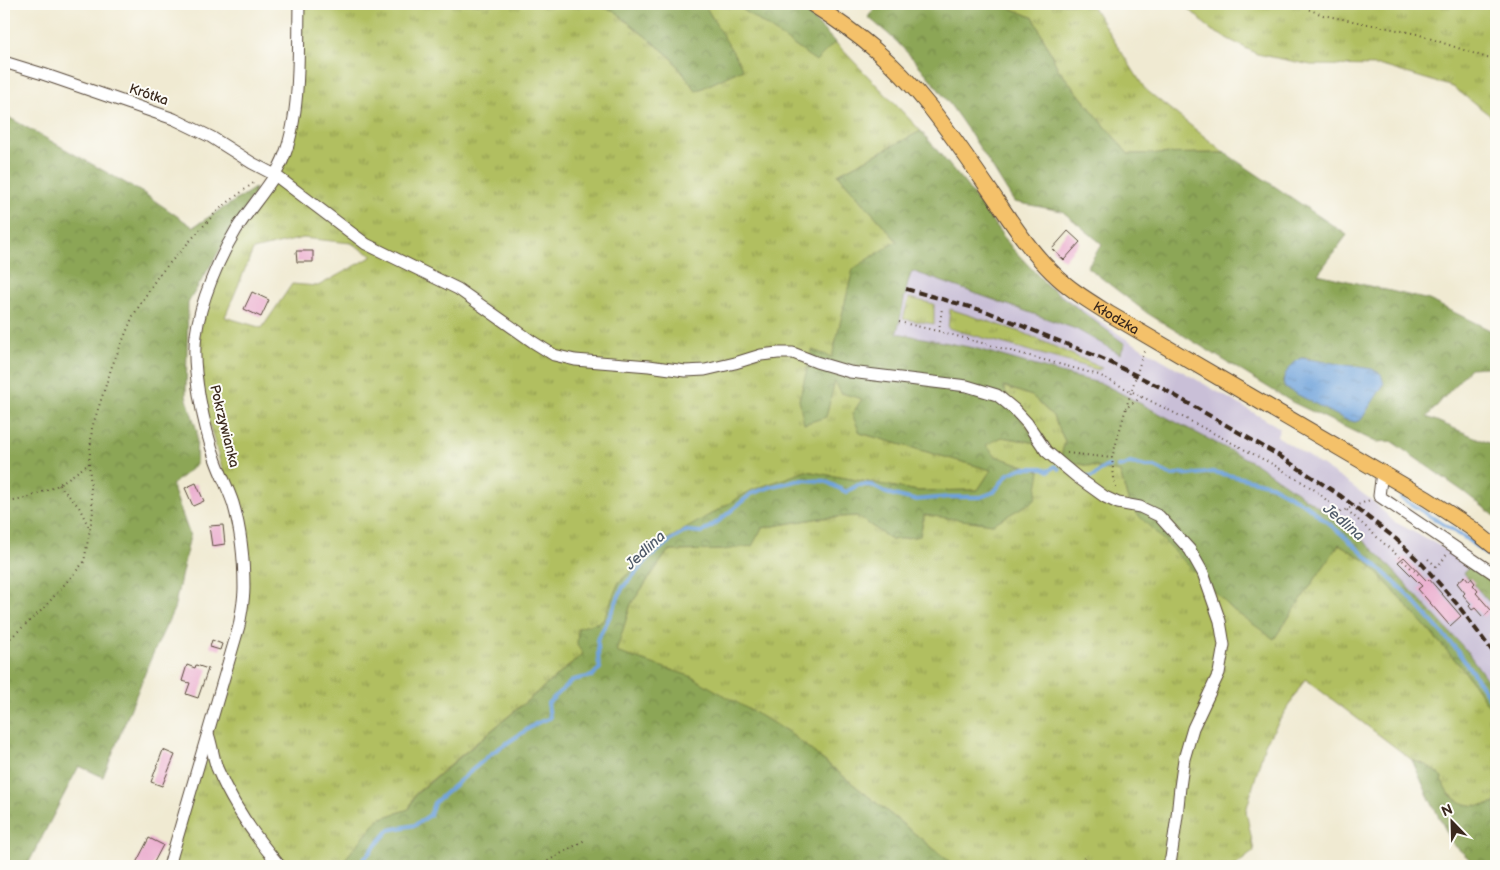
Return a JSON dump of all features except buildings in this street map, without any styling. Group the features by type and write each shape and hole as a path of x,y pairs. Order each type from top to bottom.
{"main road":[{"name":"Kłodzka","path":"812,4 877,50 904,76 951,135 1031,249 1053,274 1082,297 1108,314 1427,499 1470,527 1496,548"}],"street":[{"name":"Pokrzywianka","path":"169,866 239,626 244,590 242,550 233,503 215,459 202,410 195,362 196,336 202,307 220,260 236,230 275,175 285,154 292,126 296,88 299,4"},
{"name":"Krótka","path":"4,62 174,119 211,137 275,175 366,244 458,289 554,355 575,360 685,371 735,364 761,355 793,353 850,372 967,386 996,395 1014,409 1027,423 1046,451 1077,477 1105,497 1118,503 1140,507 1159,516 1190,550 1203,573 1217,613 1224,645 1218,673 1193,728 1184,759 1171,858 1168,866"},
{"path":"1382,472 1379,496 1496,575"},
{"path":"208,734 216,766 234,802 267,851 280,866"}],"path":[{"path":"1296,4 1322,15 1417,34 1496,61"},
{"path":"4,670 6,642 43,609 84,562 93,512 89,464 92,428 112,366 132,316 158,276 218,210 261,177 275,175"},
{"path":"939,331 942,308"},
{"path":"899,322 939,331 1099,375 1274,464 1315,490 1340,512 1379,496"},
{"path":"1118,503 1112,458 1142,358"},
{"path":"1126,408 1143,396"},
{"path":"1046,451 1112,458"},
{"path":"4,503 24,499 55,487 89,464"},
{"path":"60,486 79,506 90,530"},
{"path":"1346,509 1420,576"},
{"path":"1428,559 1436,566 1442,562"},
{"path":"4,635 14,635"},
{"path":"539,866 585,840"},
{"path":"1084,858 1096,866"}],"shaded area":[{"path":"857,262 1020,265 1123,337 1280,428 1277,436 1351,485 1374,502 1393,521 1440,546 1496,591 1496,629 1488,635 1496,647 1496,714 1031,391 831,349 844,279"}],"green space":[{"path":"302,4 590,4 613,10 671,57 696,91 742,69 704,4 735,4 816,60 835,42 921,131 838,174 897,241 832,358 812,350 835,380 862,399 860,433 991,470 978,490 918,491 806,471 663,542 619,582 603,621 583,654 415,794 409,809 379,819 340,866 175,866 177,861 173,857 241,626 245,550 205,409 198,340 204,308 223,262 288,155","holes":["303,238 351,243 373,256 318,286 292,284 262,328 225,317 253,250"]},
{"path":"590,4 704,4 743,69 696,91 671,57 613,10"},
{"path":"735,4 794,4 807,13 835,42 816,61"},
{"path":"878,4 1001,4 1034,18 1058,69 1128,154 1225,153 1347,235 1318,274 1429,300 1496,333 1496,353 1487,367 1470,368 1427,417 1496,446 1496,517 1391,441 1376,442 1292,402 1147,313 1087,267 1102,244 1062,211 1014,202 974,139 930,79 897,42 868,17","holes":["1301,358 1310,358 1282,382 1287,372 1295,363"]},
{"path":"1001,4 1091,4 1145,89 1225,153 1128,154 1058,69 1034,18"},
{"path":"1184,4 1496,4 1496,120 1453,87 1382,66 1311,65 1257,54 1211,30"},
{"path":"4,116 145,194 193,227 255,188 254,193 188,303 186,396 197,431 196,465 172,485 190,536 174,609 152,656 103,777 79,766 27,866 4,866"},
{"path":"921,131 966,185 1012,248 1048,286 1125,344 1120,354 1076,329 912,271 897,333 974,348 1103,384 1256,464 1350,529 1380,556 1466,650 1496,692 1496,716 1463,669 1368,562 1339,544 1274,639 1233,610 1130,507 1120,472 1060,460 1065,441 1053,416 1032,396 1003,386 1011,405 1038,443 1002,437 986,445 995,456 1040,471 1035,500 993,524 924,515 920,536 892,540 857,516 820,518 762,528 752,546 723,550 668,551 631,604 616,652 690,676 787,731 955,866 339,866 379,819 409,809 415,795 583,654 577,645 578,628 603,621 619,582 663,542 752,490 806,471 918,491 978,490 991,470 860,433 852,414 862,399 841,393 835,381 826,417 804,424 799,400 812,350 832,357 853,269 897,241 838,174"},
{"path":"909,298 934,304 934,324 903,319"},
{"path":"950,309 1024,333 1102,368 1098,370 948,328"},
{"path":"1002,386 1032,396 1053,416 1065,441 1060,460 1120,472 1130,507 1274,639 1339,544 1368,562 1463,669 1496,716 1496,803 1479,806 1457,800 1445,789 1429,767 1412,760 1305,679 1265,744 1246,811 1254,851 1235,866 955,866 787,731 615,652 631,604 668,551 723,550 762,528 820,518 857,516 892,540 920,536 924,514 993,524 1040,471 994,456 985,444 1002,437 1037,443 1011,405"},
{"path":"1471,564 1496,582 1496,605 1487,600 1464,573"},
{"path":"1412,760 1428,766 1442,777 1449,793 1462,803 1478,806 1496,803 1496,866 1477,866 1453,844"}],"water":[{"path":"1301,358 1372,369 1381,374 1384,384 1361,420 1355,422 1344,419 1285,388 1285,375 1290,367"}],"waterway":[{"name":"Jedlina","path":"1118,467 1130,463 1155,467 1173,476 1181,473 1189,475 1213,472 1271,485 1306,505 1344,536 1408,595 1457,650 1496,707"},
{"name":"Jedlina","path":"358,866 389,830 415,825 430,815 434,803 492,753 537,723 550,718 548,703 573,680 592,676 600,668 597,640 623,587 648,559 671,540 686,531 703,532 751,494 770,487 800,480 825,481 846,492 858,485 871,485 886,493 914,500 981,497 994,492 1008,474 1022,468 1043,468 1049,471 1055,466 1059,469"},
{"name":"Jedlina","path":"1082,475 1092,477 1109,466"},
{"path":"1401,498 1464,537 1496,562"}],"railway":[{"path":"906,289 988,312 1103,359 1160,387 1278,455 1341,496 1396,539 1423,565 1457,604 1496,656"}]}
